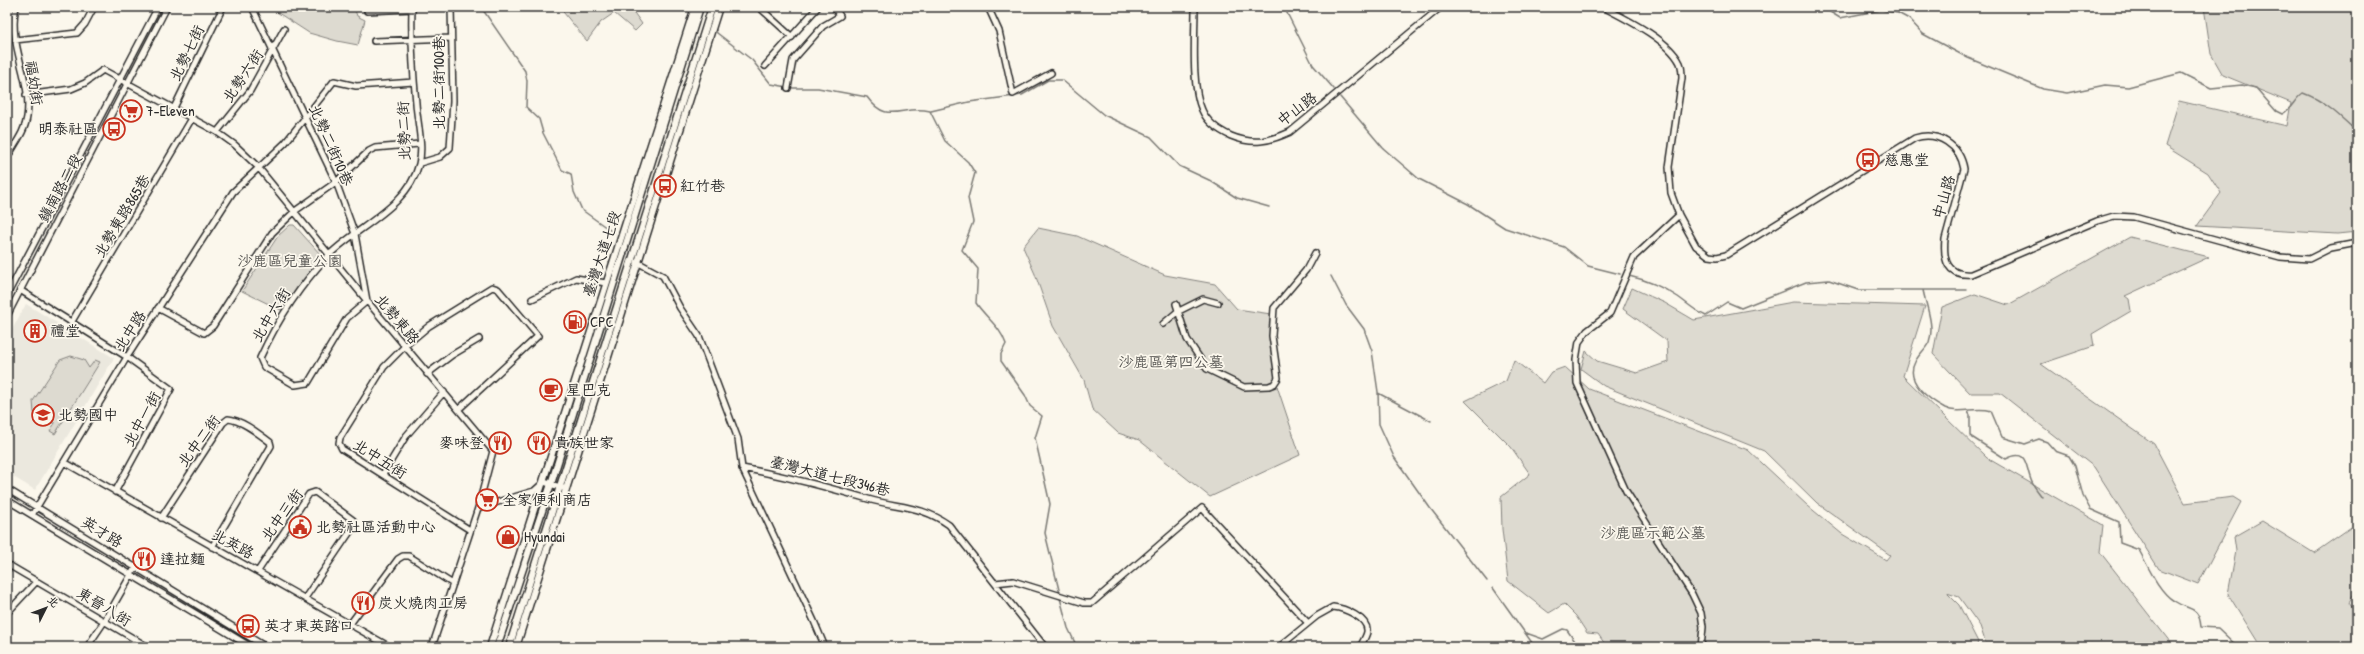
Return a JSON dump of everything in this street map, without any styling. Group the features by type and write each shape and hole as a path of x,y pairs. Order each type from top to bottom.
{"main road":[{"name":"臺灣大道七段","path":"490,647 544,482 694,7"},
{"name":"臺灣大道七段","path":"498,647 551,484 700,7"},
{"name":"臺灣大道七段","path":"516,647 563,488 712,7"},
{"name":"臺灣大道七段","path":"509,647 637,262 718,7"}],"street":[{"name":"福幼街","path":"7,158 24,128 27,116 26,96 15,40 14,16 16,7"},
{"path":"15,40 77,33 85,24 94,7"},
{"name":"鎮南路二段","path":"7,295 121,81 158,7"},
{"name":"鎮南路二段","path":"7,316 128,85 167,7"},
{"name":"北勢七街","path":"173,110 223,7"},
{"name":"北勢二街10巷","path":"252,7 336,182 355,234 366,301"},
{"name":"北勢二街100巷","path":"420,163 440,157 450,148 453,101 451,7"},
{"path":"760,7 792,37"},
{"path":"765,66 818,7"},
{"path":"788,88 792,60 825,24 840,16 834,7"},
{"path":"988,7 999,31 1013,94 1051,73"},
{"name":"中山路","path":"1195,7 1196,80 1202,110 1209,121 1229,135 1247,142 1260,142 1290,132 1441,7"},
{"name":"中山路","path":"1603,7 1634,24 1662,44 1680,63 1682,78 1668,180 1679,215 1702,252 1717,257 1726,255 1915,138 1934,136 1944,140 1960,153 1964,169 1944,239 1945,258 1952,270 1958,274 1972,274 2097,221 2114,216 2134,217 2280,257 2309,259 2331,248 2357,243"},
{"name":"北勢二街","path":"330,254 406,191 420,163 411,40 412,9 367,11"},
{"name":"北勢六街","path":"217,132 250,91 274,51 284,29"},
{"path":"374,41 451,38"},
{"name":"北勢東路","path":"26,96 71,89 85,83 103,70 173,110 217,132 258,167 330,254 366,301 493,451 478,508 432,647"},
{"name":"北中路","path":"32,515 127,357 233,192 285,143 334,81 356,86 414,82"},
{"name":"北勢東路865巷","path":"71,323 192,120"},
{"path":"158,308 204,333 213,326 272,233 295,211 336,182 369,151 375,148 419,144"},
{"path":"1679,215 1634,257 1610,313 1587,331 1579,342 1576,360 1577,383 1626,491 1692,594 1701,613 1703,627 1701,647"},
{"path":"1176,304 1177,312 1187,340 1207,369 1248,388 1274,384 1278,374 1272,336 1274,308 1306,270 1315,253"},
{"name":"北中六街","path":"330,254 305,282 265,346 260,358 264,367 296,385 308,383 347,318 366,301"},
{"path":"637,262 663,276 680,308 699,336 738,439 742,468"},
{"path":"532,299 576,278 606,283"},
{"path":"405,346 429,326 492,286 498,290 538,336 459,409"},
{"name":"北中一街","path":"20,290 127,357 165,383 171,389 171,392 115,492"},
{"path":"1163,324 1177,312 1204,299 1218,303"},
{"path":"428,374 452,355 479,339"},
{"name":"北中五街","path":"405,346 384,367 340,438 339,443 342,449 470,530"},
{"path":"383,474 406,436 444,392"},
{"name":"北中二街","path":"161,518 223,423 228,419 233,419 261,435 270,442 271,446 212,548"},
{"name":"北英路","path":"64,462 212,548 258,571 390,647"},
{"name":"臺灣大道七段346巷","path":"742,468 838,489 868,499 930,512 949,525 1045,647"},
{"name":"臺灣大道七段346巷","path":"742,468 825,647"},
{"path":"478,508 534,491 544,482 563,488"},
{"name":"英才路","path":"7,489 136,566 266,647"},
{"name":"北中三街","path":"258,571 309,494 315,492 354,520 354,526 305,598"},
{"name":"英才路","path":"7,500 251,647"},
{"path":"995,583 1013,581 1087,604 1097,600 1202,508 1308,623"},
{"path":"350,624 398,560 403,556 409,556 453,584"},
{"name":"東晉八街","path":"7,564 148,647"},
{"path":"87,647 104,622 136,566"},
{"path":"7,613 36,582"},
{"path":"1279,647 1308,623 1333,607 1350,611 1359,618 1367,630 1360,647"}],"shaded area":[{"name":"北勢國中","path":"26,304 114,358 35,490 7,473 7,339"}],"green space":[{"path":"269,7 354,7 357,16 365,20 358,45 309,33"},
{"path":"559,7 630,7 642,24 635,31 614,13 601,22 587,41"},
{"path":"2204,7 2357,7 2357,232 2337,234 2197,226 2221,193 2208,173 2165,146 2179,101 2287,126 2291,103 2223,75 2211,54"},
{"name":"沙鹿區兒童公園","path":"290,225 294,225 321,255 319,263 283,311 242,291 278,236"},
{"name":"沙鹿區第四公墓","path":"1038,228 1077,236 1165,275 1215,284 1237,309 1271,314 1277,386 1300,455 1210,497 1139,440 1118,433 1092,409 1084,380 1053,326 1035,274 1023,247"},
{"path":"2130,237 2209,257 2125,296 2129,299 2131,311 2092,334 2094,346 2041,364 2154,444 2185,503 2233,497 2241,502 2198,584 2159,569 2094,467 2000,393 1970,393 1933,354 1942,307 1975,294 2008,305"},
{"name":"沙鹿區示範公墓","path":"1632,288 1665,303 1694,320 1793,302 1925,306 1903,376 1987,458 2103,525 2100,552 2174,647 2094,647 2092,644 2073,647 1987,647 1980,626 1959,597 1947,593 1959,605 1978,642 1976,647 1607,647 1598,634 1587,633 1576,616 1564,604 1549,613 1508,581 1502,529 1501,497 1530,474 1511,447 1465,401 1506,381 1514,360 1543,383 1551,372 1565,367 1589,389 1748,450 1808,506 1842,534 1886,560 1890,555 1817,503 1764,451 1604,386 1581,369 1586,351 1597,361 1637,373 1668,362 1667,341 1623,309"},
{"path":"71,356 84,360 89,368 95,360 100,362 55,434 50,431 55,423 44,422 34,413 33,401 60,360"},
{"path":"2262,521 2314,553 2357,523 2357,589 2349,603 2357,614 2357,647 2261,647 2228,594 2236,551 2234,537"}],"waterway":[{"path":"481,7 525,71 527,81 526,107 539,119 543,133 562,170 571,174 574,192 582,210 614,233"},
{"path":"706,7 708,12"},
{"path":"1284,7 1313,65 1334,89"},
{"path":"1822,7 1840,18 1881,10 1898,13 1909,19 1923,34 1968,58 2043,89 2067,93 2105,85 2128,87 2181,73 2211,88 2242,85 2256,88 2276,111 2282,114 2303,93 2326,105 2357,132"},
{"path":"715,28 717,33 752,60 771,84 793,88 818,88 867,97 875,106 889,112 911,110 930,111 945,141 968,162 975,173 968,198 973,222 962,250 978,269 976,303 997,327 1006,344 1001,354 1001,361 1025,395 1030,406 1042,416 1035,438 1050,504 1045,533 1060,594"},
{"path":"931,111 969,102 1022,95 1048,80 1062,80 1104,115 1151,137 1179,166 1209,180 1237,198 1269,207"},
{"path":"1340,97 1383,148 1419,179 1468,204 1505,228 1564,247 1588,266 1620,274"},
{"path":"1331,276 1346,305 1364,329 1372,351 1378,392 1379,424 1394,457 1430,508 1487,581"},
{"path":"1629,276 1655,284 1667,290 1706,316 1727,302 1741,308 1806,282 1829,280 1858,290 1923,290 1931,323 1931,336 1926,347 1916,359 1913,369 1913,376 1920,390 1932,400 1950,410 1962,411 1980,409 1991,411 2002,437 2025,444 2039,439 2047,442 2055,451 2069,456 2075,466 2083,496 2090,509 2119,522 2120,543 2139,550 2158,585 2168,597 2196,612 2200,620 2201,627 2218,628 2238,647"},
{"path":"1923,290 1966,290"},
{"path":"1378,393 1431,421"},
{"path":"1968,412 1970,415 1970,436 2006,459 2013,456 2022,457 2032,482 2042,497"},
{"path":"1493,588 1535,647"},
{"path":"1060,598 1068,628 1077,647"},
{"path":"1526,633 1543,639 1563,629 1567,630 1579,647"}],"place":[{"name":"7-Eleven","path":"131,111"},
{"name":"明泰社區","path":"114,129"},
{"name":"慈惠堂","path":"1868,160"},
{"name":"紅竹巷","path":"665,186"},
{"name":"CPC","path":"575,322"},
{"name":"禮堂","path":"35,331"},
{"name":"星巴克","path":"551,390"},
{"name":"北勢國中","path":"43,415"},
{"name":"麥味登","path":"500,443"},
{"name":"貴族世家","path":"539,443"},
{"name":"全家便利商店","path":"487,500"},
{"name":"北勢社區活動中心","path":"300,527"},
{"name":"Hyundai","path":"508,537"},
{"name":"達拉麵","path":"144,559"},
{"name":"炭火燒肉工房","path":"363,603"},
{"name":"英才東英路口","path":"248,626"}]}
